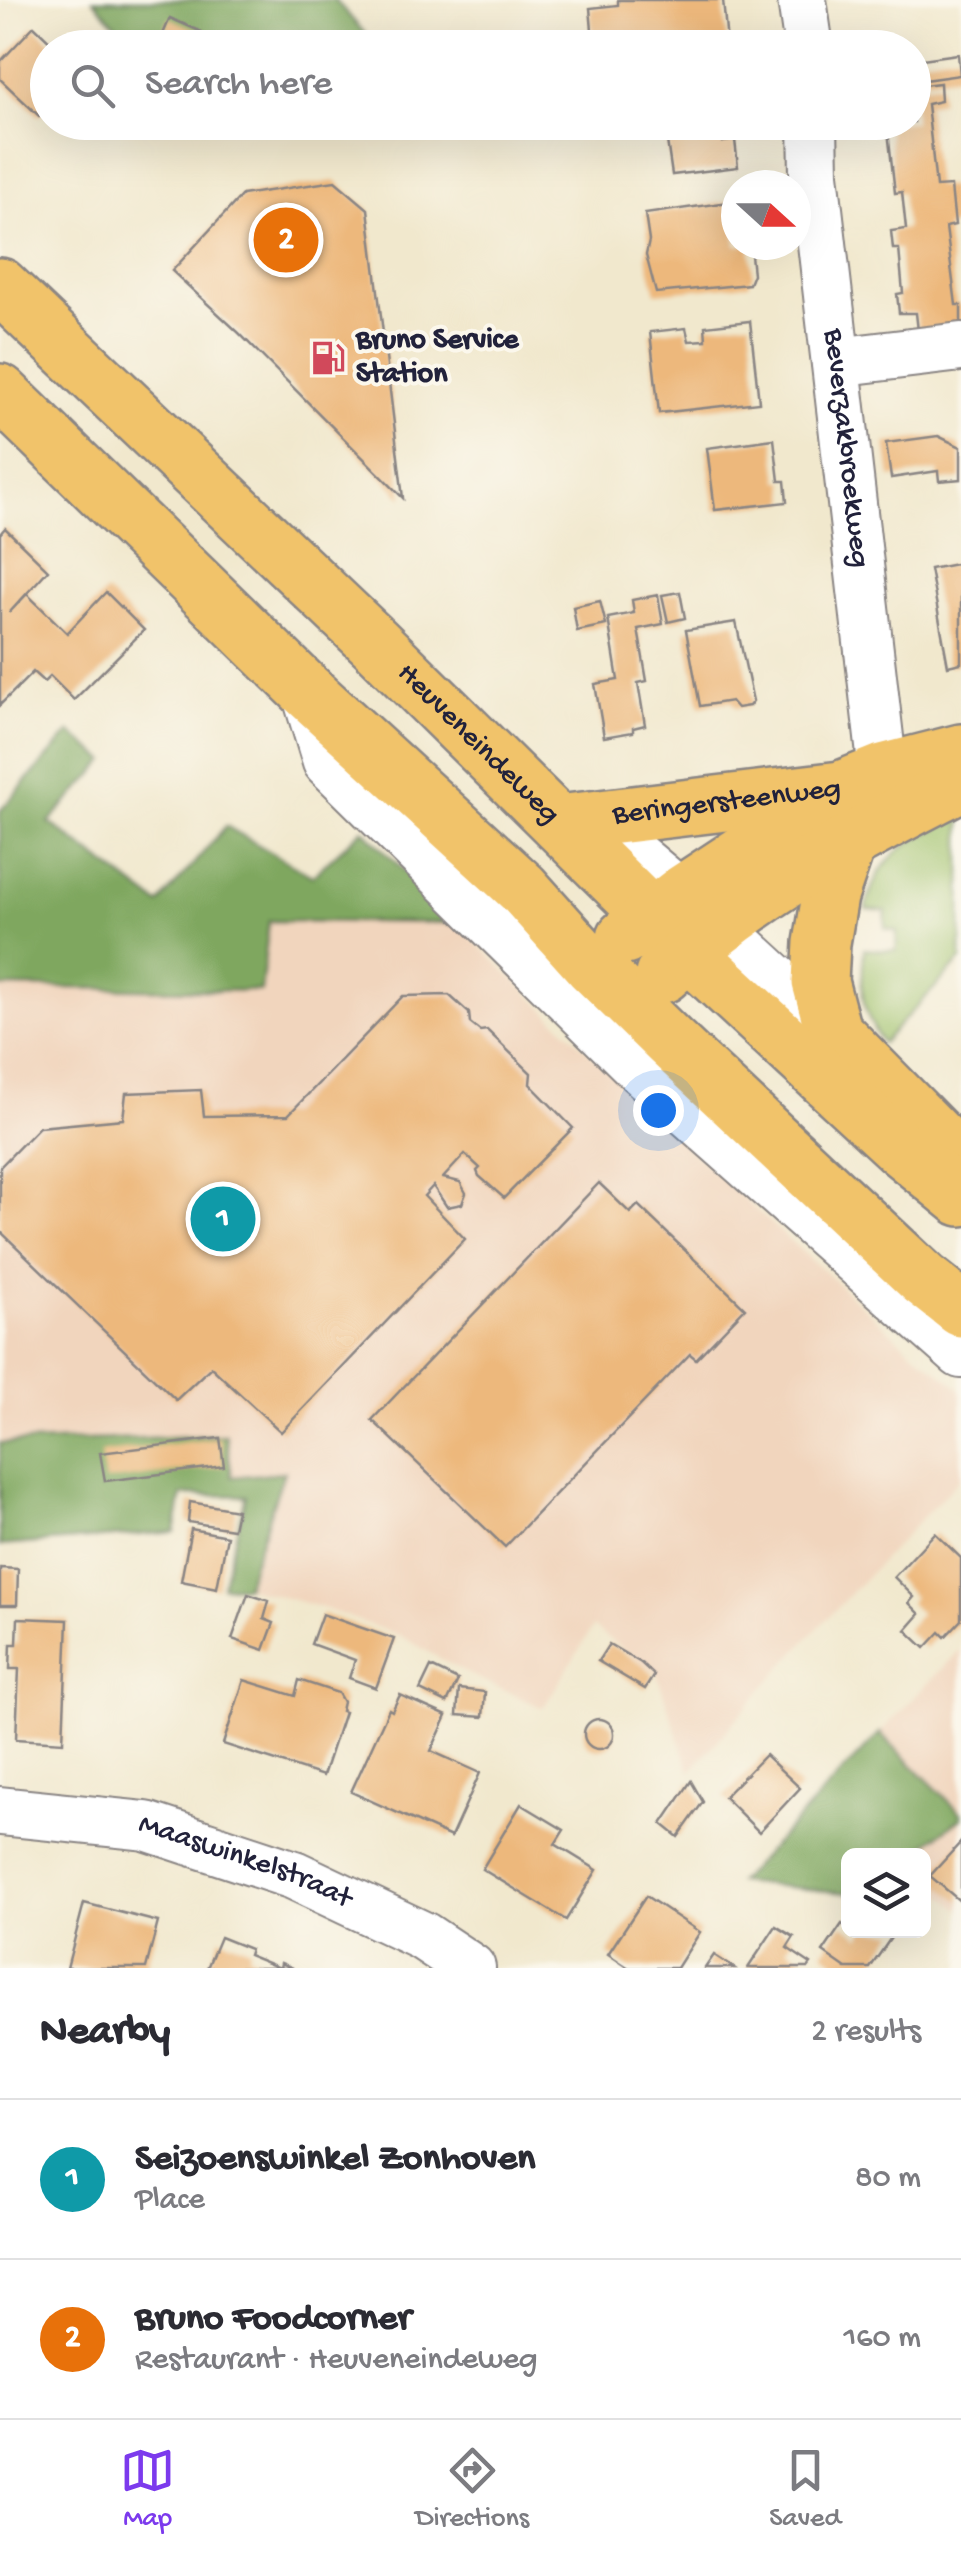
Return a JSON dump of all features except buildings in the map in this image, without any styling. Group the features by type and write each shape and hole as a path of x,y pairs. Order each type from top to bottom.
{"main road":[{"name":"Heuveneindeweg","path":"0,286 558,823 685,921 901,1149 961,1198"},
{"path":"0,392 305,689 522,888 591,965 923,1279 961,1309"},
{"name":"Beringersteenweg","path":"858,800 961,752"},
{"name":"Beringersteenweg","path":"558,823 858,800 961,782"},
{"path":"591,965 685,921 858,800"},
{"path":"858,800 830,896 822,943 820,982 832,1031 961,1161"},
{"path":"632,1004 685,921"}],"street":[{"path":"802,0 806,30"},
{"name":"Beverzakbroekweg","path":"813,140 836,362 858,800"},
{"path":"836,362 961,348"},
{"path":"305,689 327,762 640,1070 961,1354"},
{"path":"685,921 832,1031"},
{"name":"Maaswinkelstraat","path":"0,1810 146,1826 294,1875 423,1936 471,1968"}],"shaded area":[{"path":"269,921 456,923 681,1142 911,1350 961,1389 961,1477 796,1651 690,1772 657,1674 593,1627 543,1708 462,1671 399,1635 323,1608 245,1587 284,1473 232,1478 226,1435 0,1443 0,987 261,991"},
{"path":"961,1649 961,1813 880,1733"},
{"path":"961,1818 961,1910 931,1884 931,1848 922,1848"}],"green space":[{"path":"93,0 335,0 362,30 120,30"},
{"path":"70,732 106,761 49,822 159,904 226,826 312,876 363,829 456,923 269,921 261,991 0,987 0,811"},
{"path":"961,817 961,960 882,1043 863,998 864,949 896,951 897,931 885,928 886,911 866,909 872,889 888,860 900,850"},
{"path":"226,1435 232,1477 284,1472 245,1587 222,1586 246,1496 182,1495 175,1532 0,1546 0,1443"},
{"path":"880,1733 961,1813 961,1818 921,1848 841,1848 841,1892 738,1882"}],"place":[{"name":"Bruno Foodcorner","path":"286,240"},
{"name":"Bruno Service Station","path":"328,358"},
{"name":"Seizoenswinkel Zonhoven","path":"223,1219"}]}
